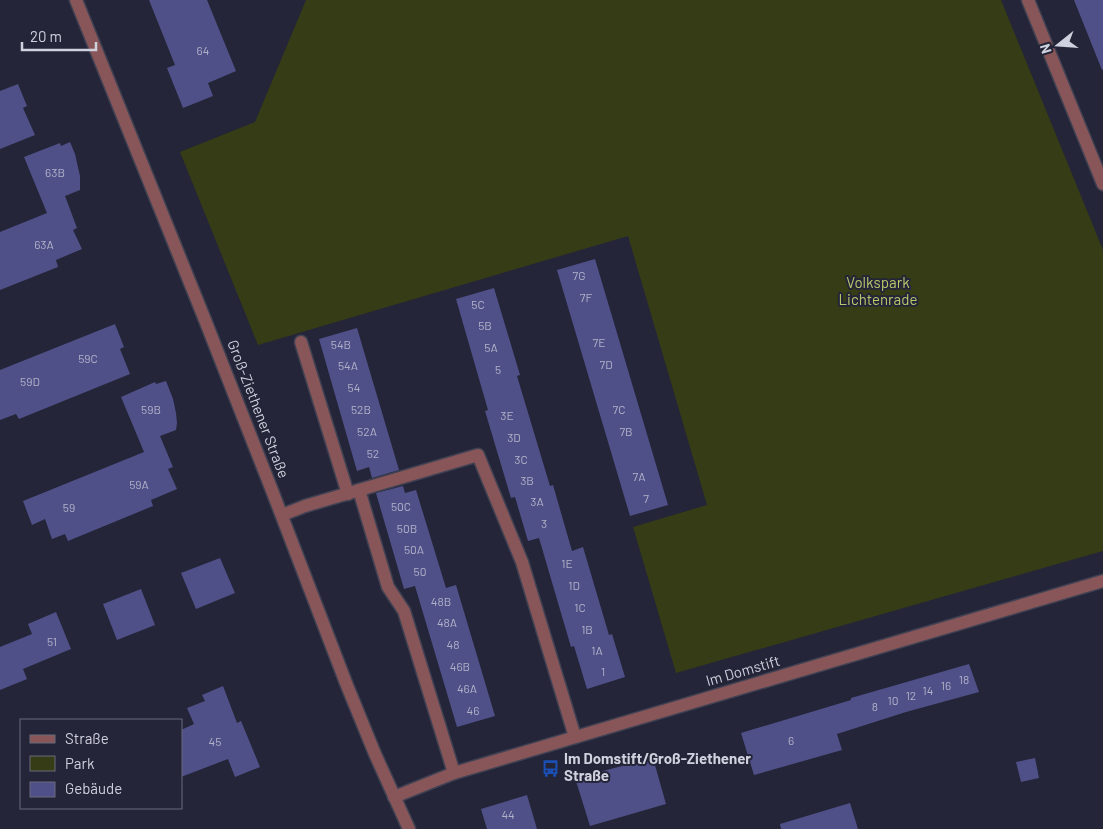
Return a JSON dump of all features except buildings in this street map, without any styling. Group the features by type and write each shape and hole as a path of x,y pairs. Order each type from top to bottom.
{"street":[{"name":"Groß-Ziethener Straße","path":"76,0 209,328 346,683 375,754 409,829"},
{"path":"1028,0 1103,184"},
{"path":"302,342 388,587 404,611 454,773"},
{"path":"282,515 305,506 478,454 522,562 575,737"},
{"name":"Im Domstift","path":"394,797 454,773 1103,581"}],"green space":[{"name":"Volkspark Lichtenrade","path":"306,0 1001,0 1103,250 1103,551 676,673 633,527 707,505 628,236 258,345 180,152 255,122"}],"place":[{"name":"Im Domstift/Groß-Ziethener Straße","path":"550,768"}]}
